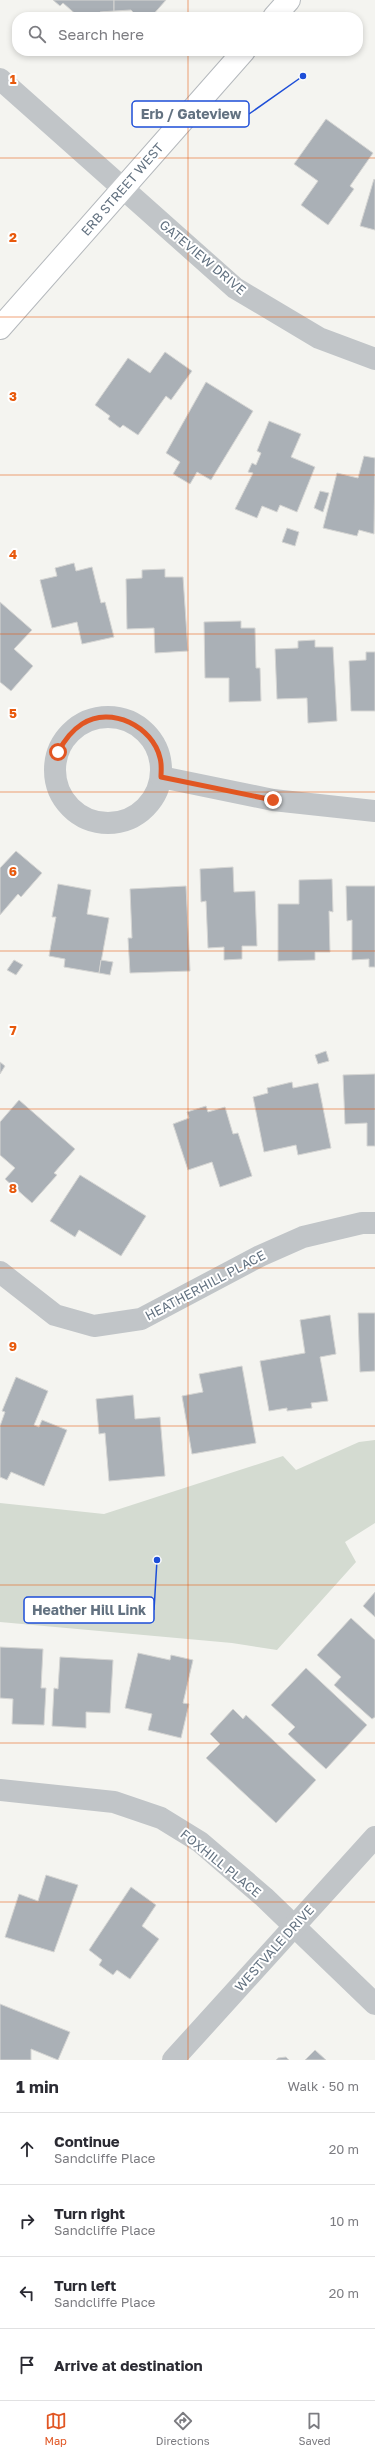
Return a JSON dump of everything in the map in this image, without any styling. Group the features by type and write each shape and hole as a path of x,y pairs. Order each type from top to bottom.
{"main road":[{"path":"278,12 289,0"},
{"name":"ERB STREET WEST","path":"0,328 240,56"}],"street":[{"name":"GATEVIEW DRIVE","path":"0,79 124,187 235,288 319,338 375,359"},
{"path":"109,717 132,723 147,734 153,742 160,758 161,777 155,795 138,814 112,823 101,823 73,811 62,796 55,769 58,752 65,739 82,724 109,717"},
{"path":"161,777 273,800 375,811"},
{"name":"HEATHERHILL PLACE","path":"0,1272 55,1315 94,1326 141,1319 260,1256 302,1237 362,1223 375,1223"},
{"name":"FOXHILL PLACE","path":"0,1790 114,1802 161,1818 200,1842 294,1925 375,2004"},
{"name":"WESTVALE DRIVE","path":"173,2060 375,1837"}],"shaded area":[{"path":"375,1440 375,1523 345,1542 356,1562 277,1650 232,1643 0,1622 0,1503 104,1514 283,1456 296,1470 359,1442"}],"building":[{"path":"53,0 114,0 114,11 73,12 63,3 60,6"},
{"path":"114,0 166,0 155,12 133,12 131,10 114,11"},
{"path":"326,119 373,153 350,186 354,189 328,225 301,205 318,181 294,164"},
{"path":"374,179 375,180 375,230 360,226"},
{"path":"165,352 192,371 171,400 166,396 138,435 123,425 120,428 108,419 110,416 95,405 128,358 150,373"},
{"path":"206,382 253,411 211,480 197,472 190,484 173,474 180,462 166,453"},
{"path":"269,421 301,434 291,457 315,467 297,512 280,505 277,512 262,506 257,518 235,509 253,473 248,472 252,463 256,465 261,453 257,451"},
{"path":"364,456 375,458 374,534 359,530 357,536 323,528 337,473 358,478"},
{"path":"320,491 329,493 323,512 314,508"},
{"path":"287,528 299,532 295,546 282,542"},
{"path":"74,563 76,571 92,567 101,603 105,602 114,637 82,644 77,622 52,628 40,580 57,576 55,568"},
{"path":"165,569 165,577 183,577 188,651 155,653 154,628 127,629 126,579 142,578 142,570"},
{"path":"0,602 32,630 14,649 33,666 11,691 0,682"},
{"path":"241,621 241,628 255,628 256,668 260,668 261,701 229,702 229,678 205,678 204,622"},
{"path":"315,640 315,647 333,647 337,721 308,723 307,698 277,699 275,649 298,648 298,641"},
{"path":"366,652 375,652 375,711 351,711 349,661 366,660"},
{"path":"16,851 42,873 21,897 18,894 0,915 0,868"},
{"path":"233,867 234,892 255,891 257,946 242,946 242,959 224,960 224,947 208,948 206,901 201,902 200,869"},
{"path":"332,879 333,912 329,911 330,952 315,952 315,960 278,961 278,904 299,904 299,880"},
{"path":"58,884 91,890 87,914 109,918 99,973 64,967 65,959 49,956 56,917 52,917"},
{"path":"186,886 190,971 130,973 128,938 132,938 130,889"},
{"path":"346,886 375,886 375,967 369,967 369,959 352,960 352,920 347,921"},
{"path":"14,960 23,965 16,975 7,970"},
{"path":"101,960 113,962 110,975 99,973"},
{"path":"326,1051 329,1061 318,1064 315,1055"},
{"path":"0,1062 5,1066 0,1074"},
{"path":"375,1074 375,1146 367,1146 367,1123 345,1124 343,1075"},
{"path":"292,1082 293,1088 318,1083 331,1148 298,1155 296,1145 264,1152 253,1097 268,1093 267,1088"},
{"path":"19,1100 75,1149 54,1173 57,1175 32,1203 5,1179 15,1168 0,1155 0,1122"},
{"path":"206,1106 208,1112 225,1107 233,1134 238,1133 252,1176 220,1187 212,1162 188,1170 173,1124 189,1118 187,1112"},
{"path":"80,1175 146,1216 121,1256 79,1230 75,1237 50,1221"},
{"path":"358,1313 375,1313 375,1371 360,1372"},
{"path":"330,1315 336,1354 320,1357 328,1401 311,1403 312,1408 287,1411 287,1408 269,1411 260,1361 305,1353 300,1320"},
{"path":"242,1366 256,1443 192,1454 182,1396 203,1392 199,1374"},
{"path":"16,1377 48,1391 34,1425 39,1427 42,1420 67,1430 44,1486 11,1472 7,1480 0,1477 0,1426 5,1412 2,1411"},
{"path":"133,1395 135,1419 160,1417 165,1476 109,1481 105,1433 99,1434 96,1399"},
{"path":"375,1592 375,1617 363,1606"},
{"path":"351,1618 375,1640 375,1717 372,1719 334,1685 341,1677 317,1655"},
{"path":"0,1647 43,1649 41,1688 46,1688 44,1725 12,1724 13,1699 0,1698"},
{"path":"138,1653 170,1660 171,1655 193,1660 183,1703 189,1704 181,1738 148,1730 152,1714 125,1708"},
{"path":"60,1657 113,1660 110,1713 86,1712 86,1728 52,1726 54,1688 58,1689"},
{"path":"306,1668 367,1725 326,1769 288,1734 295,1727 271,1705"},
{"path":"233,1709 243,1719 246,1715 316,1780 276,1823 206,1758 220,1744 210,1734"},
{"path":"46,1875 78,1885 54,1952 5,1937 19,1894 38,1901"},
{"path":"131,1887 156,1905 142,1926 159,1939 130,1979 117,1970 113,1975 99,1965 102,1960 89,1950"},
{"path":"0,2004 70,2032 58,2060 31,2049 31,2060 0,2060"},
{"path":"315,2050 326,2060 305,2060"},
{"path":"286,2057 289,2060 276,2060 278,2058"}],"place":[{"name":"Erb / Gateview","path":"303,76"},
{"name":"Heather Hill Link","path":"157,1560"}],"route":[{"path":"58,752 65,739 82,724 91,720 109,717 132,723 147,734 153,742 160,758 161,777 273,800"}]}
